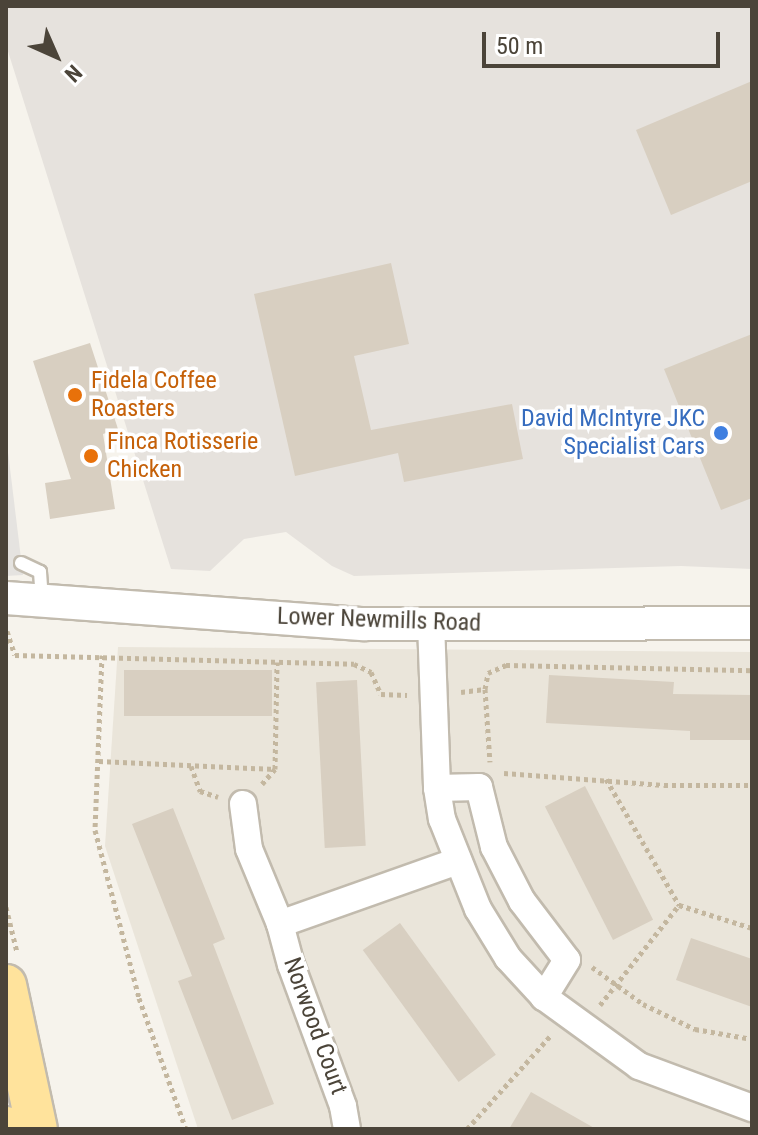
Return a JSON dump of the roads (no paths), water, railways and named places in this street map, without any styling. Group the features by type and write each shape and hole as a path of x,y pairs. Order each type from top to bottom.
{"main road":[{"path":"6,985 37,1129"}],"street":[{"name":"Lower Newmills Road","path":"6,598 364,624 752,623"},
{"path":"431,623 437,788 442,819 478,909 508,958 544,997 639,1066 752,1108"},
{"path":"437,788 479,787 494,847 522,901 567,960 544,997"},
{"name":"Norwood Court","path":"243,804 249,849 280,924 343,1106 347,1129"},
{"path":"280,924 458,861"}],"lane":[{"path":"21,563 40,572 42,599"}],"place":[{"name":"Fidela Coffee Roasters","path":"75,395"},
{"name":"David McIntyre JKC Specialist Cars","path":"721,433"},
{"name":"Finca Rotisserie Chicken","path":"91,456"}]}
